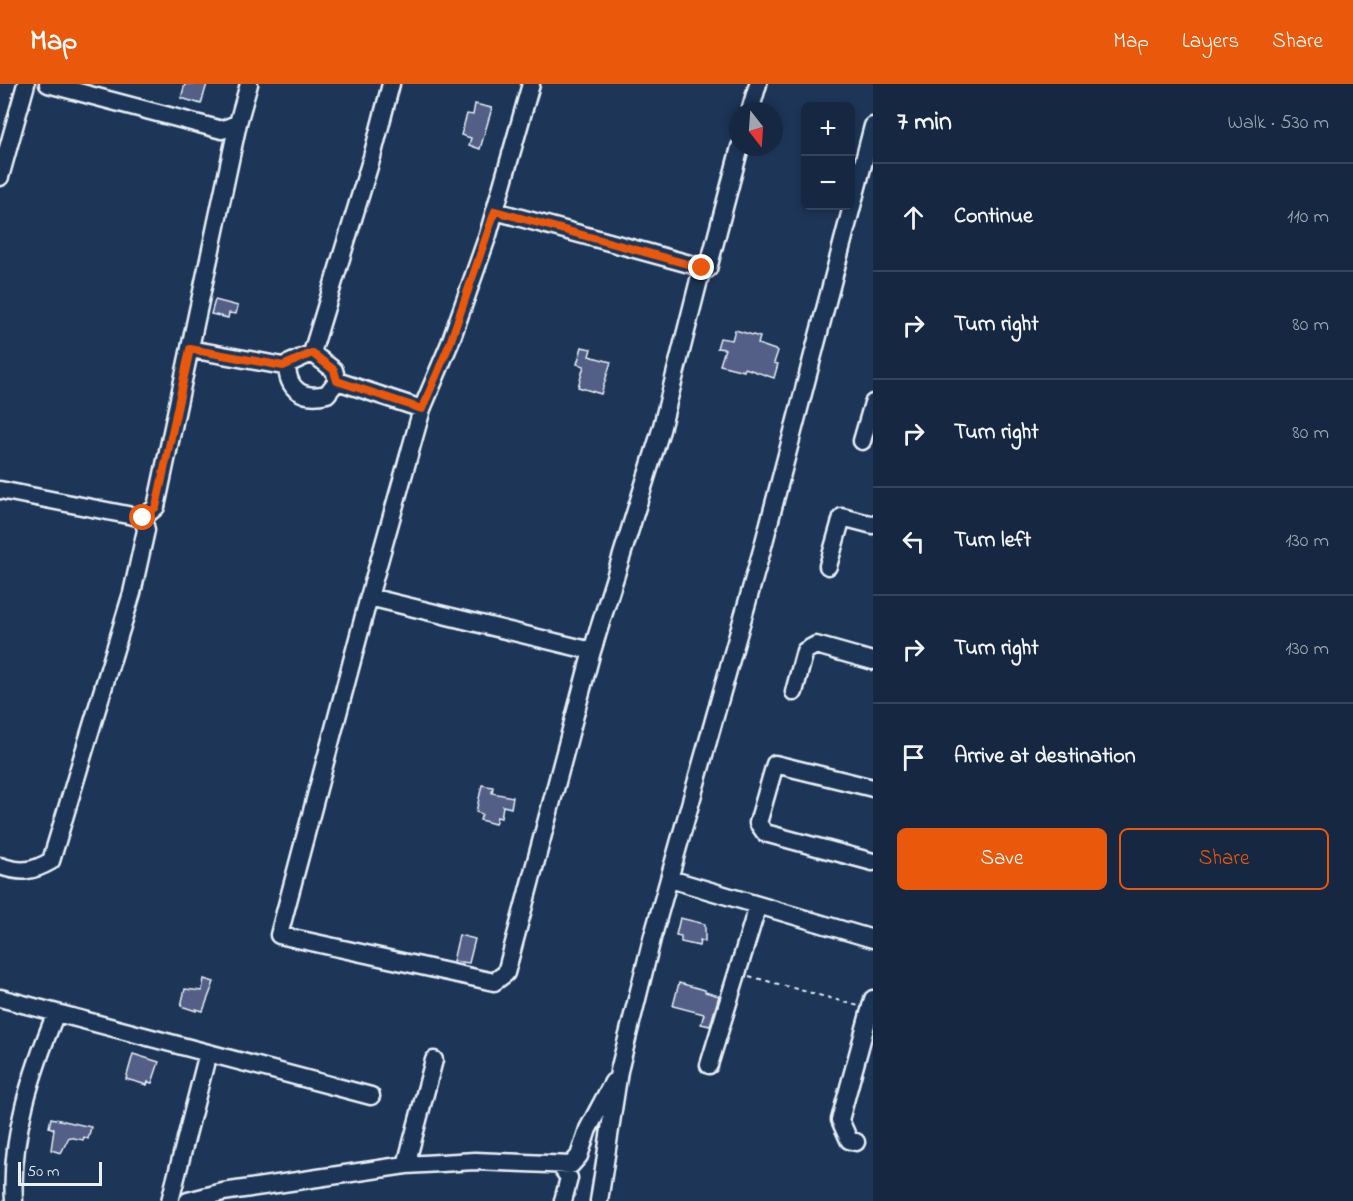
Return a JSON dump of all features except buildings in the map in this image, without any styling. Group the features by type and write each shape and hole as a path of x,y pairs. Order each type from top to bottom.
{"street":[{"path":"0,177 26,84"},
{"path":"48,84 222,130 238,123"},
{"path":"143,518 156,507 238,123 249,84"},
{"path":"190,349 283,366 312,353 372,157 391,84"},
{"path":"531,84 495,211 450,343 422,409 369,597 279,935 494,982 506,973 592,651 661,430 702,268"},
{"path":"753,102 758,84"},
{"path":"599,1201 619,1071 762,550 873,126"},
{"path":"495,211 708,269 738,156"},
{"path":"312,353 334,370 337,381"},
{"path":"287,364 287,375 291,387 303,395 315,397 327,394 337,381"},
{"path":"337,381 422,409"},
{"path":"862,441 873,403"},
{"path":"0,489 143,518"},
{"path":"828,566 842,517 873,525"},
{"path":"0,866 18,872 36,870 51,861 132,593 146,531 143,518"},
{"path":"369,597 592,651"},
{"path":"794,692 805,651 816,645 873,661"},
{"path":"873,788 775,764 758,823 765,833 873,862"},
{"path":"670,879 873,939"},
{"path":"709,1065 758,905"},
{"path":"0,998 371,1096"},
{"path":"856,1142 849,1140 840,1120 872,1004"},
{"path":"14,1201 20,1129 37,1060 56,1013"},
{"path":"170,1201 208,1053"},
{"path":"406,1165 434,1060"},
{"path":"188,1201 223,1192 406,1165 475,1161 571,1165 579,1156 588,1129 619,1071"},
{"path":"560,1165 569,1178 563,1201"}],"path":[{"path":"737,973 872,1004"}],"route":[{"path":"143,518 156,507 190,349 283,366 312,353 334,370 337,381 422,409 450,343 495,211 702,268"}]}
